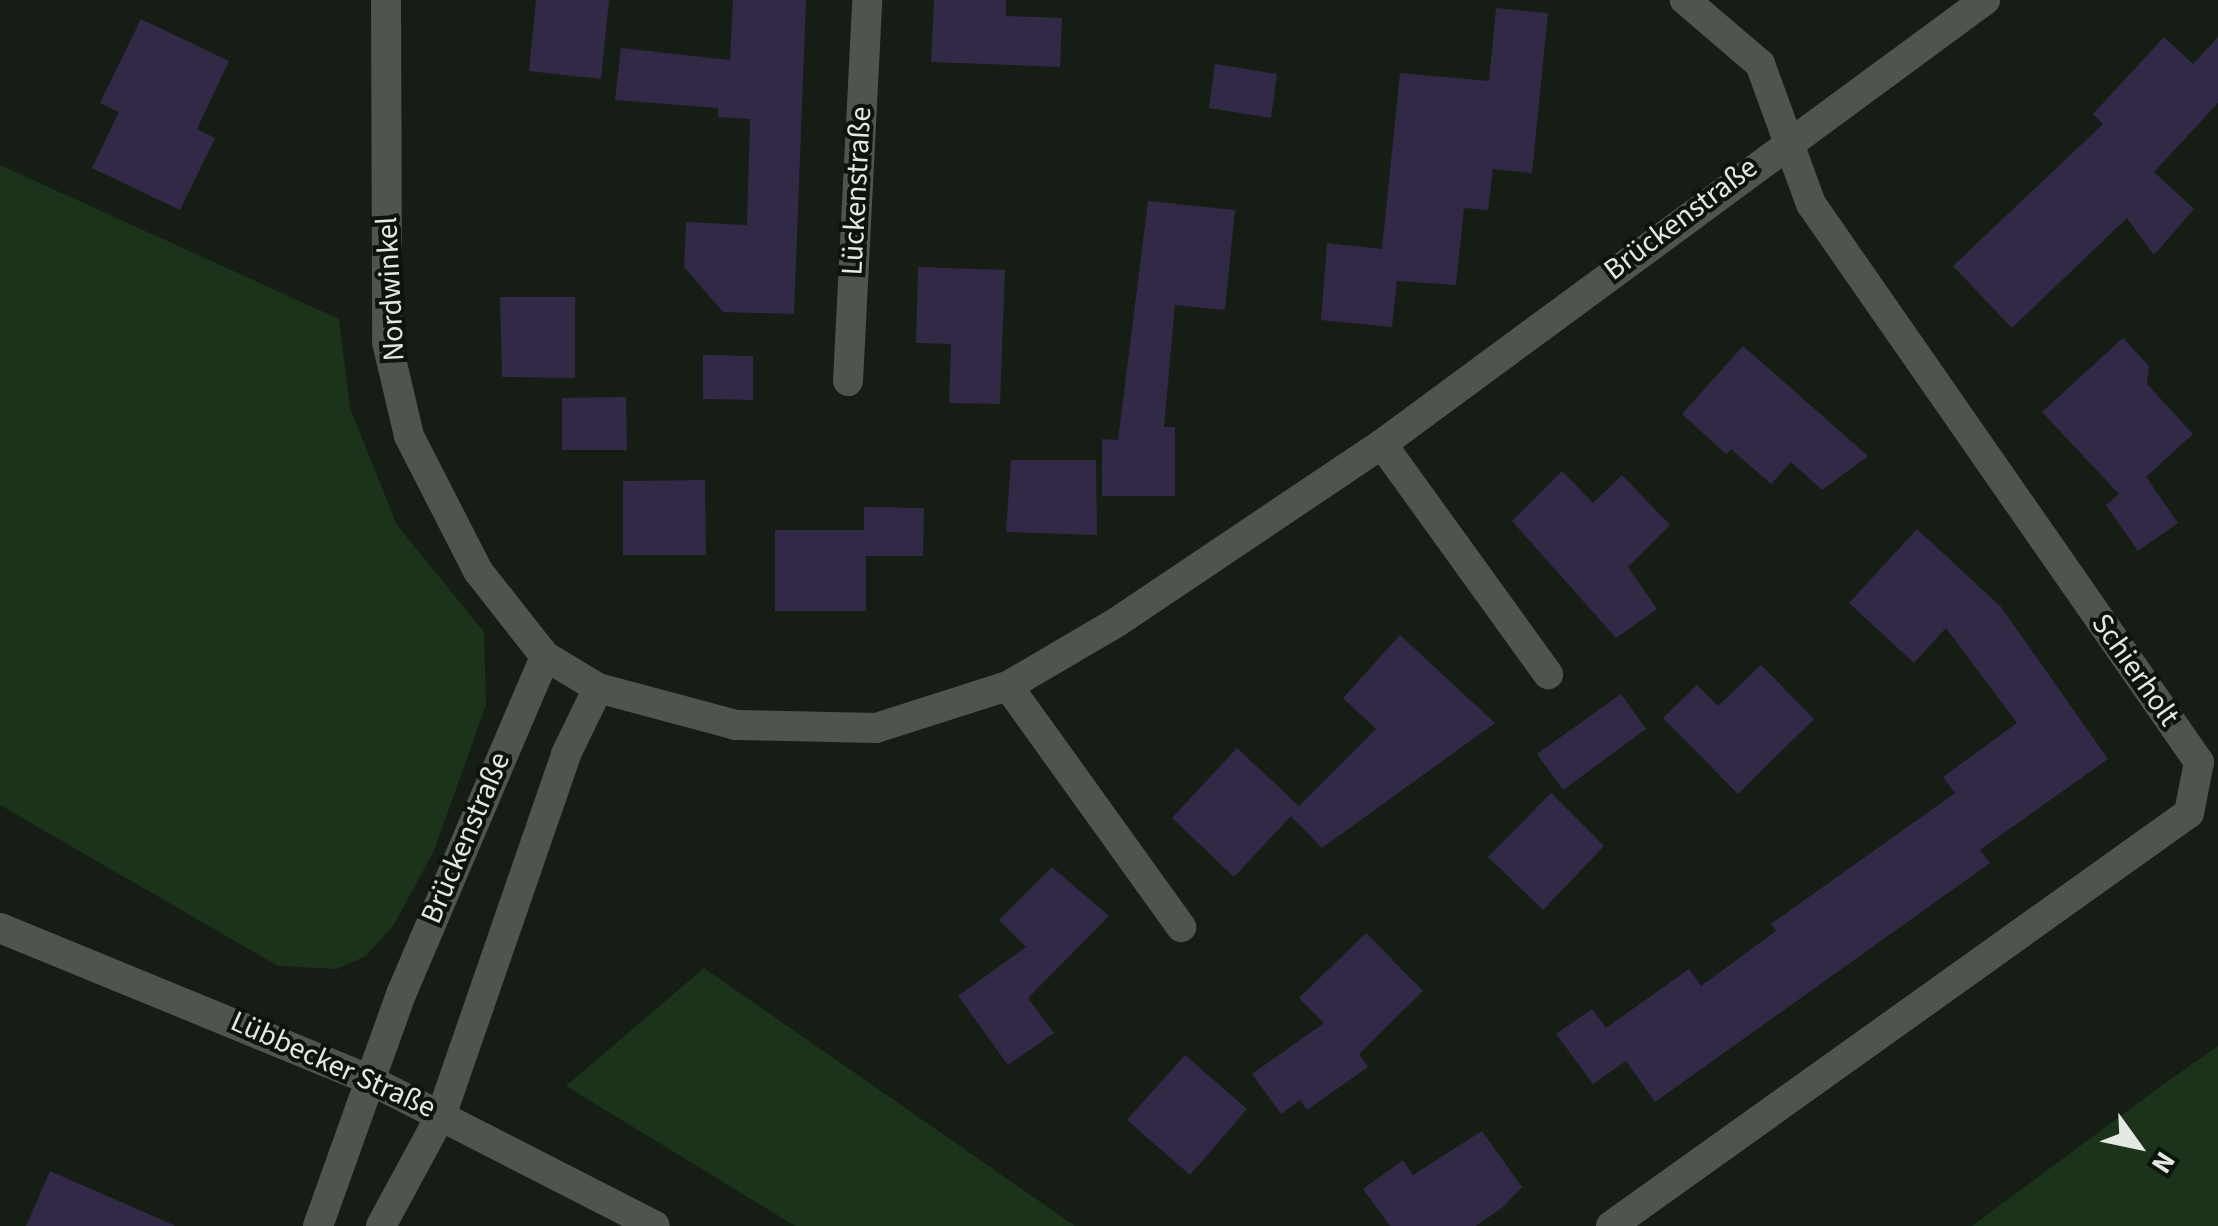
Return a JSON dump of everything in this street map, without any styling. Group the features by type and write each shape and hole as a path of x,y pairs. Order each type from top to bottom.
{"street":[{"name":"Nordwinkel","path":"386,0 388,342 408,436 478,571 545,656"},
{"name":"Lückenstraße","path":"848,381 867,0"},
{"path":"1686,0 1760,64 1786,142"},
{"name":"Brückenstraße","path":"318,1226 368,1079 545,656 598,688 736,724 876,728 1008,686 1117,622 1382,444 1786,142 1985,0"},
{"name":"Schierholt","path":"1611,1226 2189,813 2200,762 1810,204 1786,142"},
{"path":"1382,444 1548,674"},
{"path":"1008,686 1182,927"},
{"name":"Brückenstraße","path":"382,1226 442,1113 566,754 598,688"},
{"name":"Lübbecker Straße","path":"0,928 368,1079 442,1113 655,1226"}],"green space":[{"path":"0,165 339,319 350,408 397,525 484,632 486,705 434,851 393,926 366,956 337,969 278,966 0,805"},
{"path":"704,968 1075,1226 795,1226 566,1086"},
{"path":"2218,1046 2218,1226 1972,1226 2165,1083"}],"building":[{"path":"536,0 609,0 601,79 529,71"},
{"path":"733,0 806,0 794,314 723,312 684,267 686,222 747,225 750,119 718,117 718,108 615,100 621,48 730,60"},
{"path":"934,0 1006,0 1006,16 1062,18 1060,67 931,62"},
{"path":"1496,8 1548,13 1532,173 1493,169 1488,210 1464,208 1456,285 1397,281 1392,327 1321,320 1327,243 1382,249 1400,73 1489,81"},
{"path":"141,19 229,61 197,129 215,138 180,210 92,168 119,112 100,103"},
{"path":"2164,37 2193,64 2218,37 2218,103 2154,172 2194,209 2154,255 2127,218 2012,328 1953,266 2103,124 2093,114"},
{"path":"1215,64 1277,74 1271,118 1209,108"},
{"path":"1148,201 1235,210 1225,310 1175,305 1164,427 1175,427 1175,496 1102,496 1102,439 1118,440"},
{"path":"918,267 1005,270 1000,404 949,403 951,344 916,343"},
{"path":"500,297 575,297 575,378 502,377"},
{"path":"2123,338 2149,366 2147,384 2193,434 2146,477 2178,523 2138,551 2106,505 2119,494 2042,412"},
{"path":"1743,346 1868,456 1822,490 1791,462 1771,484 1731,449 1726,454 1682,414"},
{"path":"703,355 753,356 753,400 703,399"},
{"path":"626,397 627,450 562,450 562,398"},
{"path":"1011,460 1096,460 1097,535 1006,532"},
{"path":"1562,471 1593,503 1622,475 1670,525 1628,567 1657,609 1616,638 1512,521"},
{"path":"705,480 706,555 623,555 623,481"},
{"path":"864,507 924,508 923,556 866,556 866,611 775,611 775,530 864,530"},
{"path":"1917,529 2001,607 2108,759 1980,850 1990,863 1655,1102 1626,1061 1593,1084 1556,1034 1592,1009 1606,1028 1689,969 1701,986 1776,931 1771,924 1955,793 1943,777 2017,723 1946,628 1914,663 1849,603"},
{"path":"1400,635 1495,723 1322,848 1291,816 1234,877 1172,818 1237,748 1299,806 1376,729 1343,698"},
{"path":"1761,665 1814,719 1738,794 1663,718 1697,685 1718,706"},
{"path":"1621,694 1646,729 1563,790 1537,754"},
{"path":"1551,793 1604,846 1543,910 1488,857"},
{"path":"1052,867 1109,916 1028,998 1054,1033 1008,1065 958,996 1026,947 999,920"},
{"path":"1366,933 1423,991 1359,1054 1368,1067 1307,1110 1300,1100 1281,1114 1252,1074 1324,1023 1299,998"},
{"path":"1185,1055 1247,1109 1190,1175 1127,1120"},
{"path":"1482,1131 1522,1187 1476,1226 1390,1226 1363,1189 1403,1160 1413,1175"},
{"path":"50,1171 176,1226 26,1226"}]}
